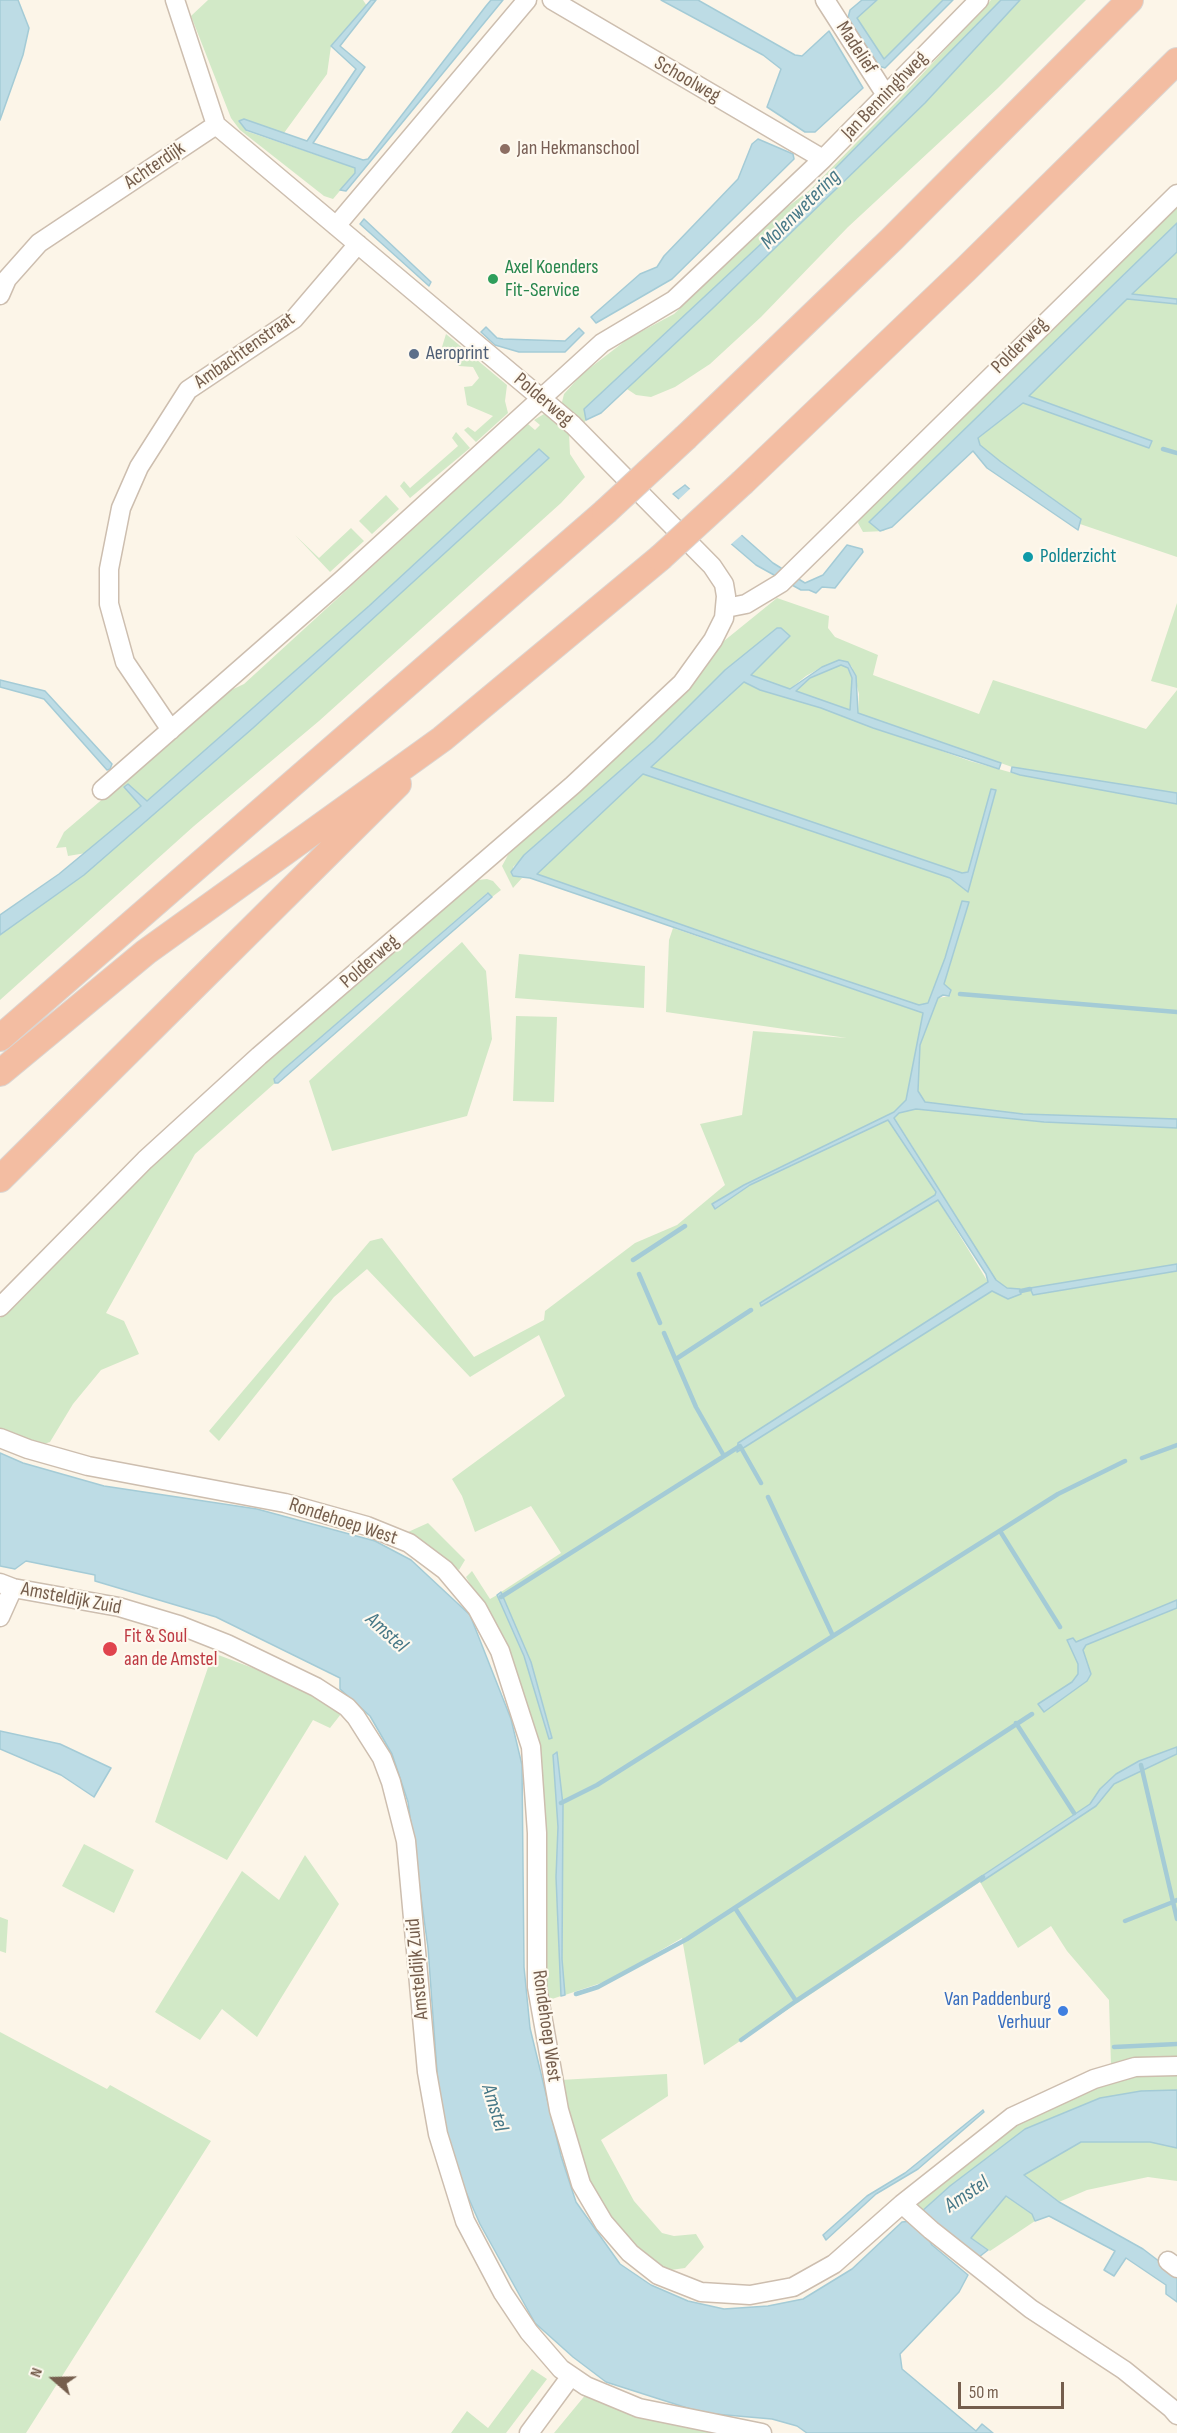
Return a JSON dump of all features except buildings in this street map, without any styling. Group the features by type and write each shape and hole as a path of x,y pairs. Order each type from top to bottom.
{"highway":[{"path":"0,1038 605,512 858,272 1130,0"},
{"path":"0,1072 146,952 442,739 660,558 966,269 1177,61"},
{"path":"0,1179 322,862 442,739"}],"street":[{"path":"175,0 216,125"},
{"path":"336,226 527,0"},
{"name":"Schoolweg","path":"552,0 823,159"},
{"name":"Madelief","path":"825,0 886,95"},
{"name":"Jan Benninghweg","path":"542,399 602,343 674,300 823,159 980,0"},
{"name":"Polderweg","path":"0,1307 145,1160 259,1056 573,785 682,682 713,640 724,618 726,608 724,584 712,566 573,425 216,125"},
{"name":"Achterdijk","path":"0,295 7,279 39,243 216,125"},
{"name":"Polderweg","path":"726,608 746,604 781,583 804,562 1177,194"},
{"name":"Ambachtenstraat","path":"171,730 125,662 109,604 109,569 121,508 139,467 188,390 294,319 357,244"},
{"path":"102,790 542,399"},
{"name":"Rondehoep West","path":"0,1438 28,1449 88,1466 285,1503 367,1526 409,1543 446,1570 477,1608 500,1651 531,1747 537,1833 537,1987 559,2110 582,2184 604,2223 630,2253 658,2276 701,2292 750,2295 793,2287 834,2264 908,2210 1012,2117 1094,2079 1135,2067 1177,2066"},
{"path":"0,1617 6,1586"},
{"name":"Amsteldijk Zuid","path":"6,1586 119,1607 227,1644 328,1694 347,1707 368,1732 391,1782 406,1841 427,2072 448,2171 465,2222 503,2293 530,2332 561,2368 586,2386 639,2408 762,2433"},
{"path":"908,2210 1031,2309 1124,2370 1177,2415"},
{"path":"529,2433 572,2376"}],"green space":[{"path":"208,0 363,0 367,6 331,46 327,74 284,133 244,119 246,131 355,168 355,173 333,199 324,196 240,130 231,118 191,16"},
{"path":"877,0 943,0 884,59 856,18"},
{"path":"991,0 1001,0 762,243 584,409 586,420 583,425 567,411 562,402 564,394 582,374 629,338 674,314 778,214 810,190"},
{"path":"1020,0 1086,0 998,88 848,227 761,317 710,364 675,387 651,397 636,395 627,389 925,103"},
{"path":"1177,201 1177,223 869,522 885,531 863,532 858,523 860,516"},
{"path":"1177,252 1177,299 1131,294"},
{"path":"1127,299 1177,304 1177,557 1080,524 1081,519 1001,462 980,445 978,438 1023,403 1149,448 1152,441 1029,396"},
{"path":"446,334 507,385 505,401 508,413 476,442 464,430 468,427 475,432 493,416 467,405 464,387 472,386 479,378 473,367 459,366 442,347"},
{"path":"544,414 552,417 569,433 570,454 585,477 561,503 319,721 194,826 0,1000 0,935 84,875 540,450 369,606 147,801 128,784 125,786 141,806 86,853 68,856 66,847 56,848 64,832 229,691 244,684 528,424 535,430 540,425 534,420"},
{"path":"456,432 470,448 410,498 400,486 404,481 410,488 458,446 452,438"},
{"path":"386,495 399,509 372,534 359,521"},
{"path":"351,528 364,541 330,572 295,535 319,558"},
{"path":"777,598 829,616 828,628 835,637 878,655 873,675 979,714 993,680 1146,729 1177,690 1177,793 1012,767 858,713 859,694 852,667 847,662 839,660 822,667 790,689 750,675 790,636 725,670 654,741 513,867 513,875 522,878 513,888 502,866 508,855 682,693 719,645"},
{"path":"1177,603 1177,688 1151,681"},
{"path":"841,665 848,667 852,678 850,710 796,691 810,678"},
{"path":"744,682 760,690 821,708 970,761 1020,775 1177,804 1177,1119 1023,1114 925,1102 918,1091 920,1045 938,998 950,996 951,990 944,984 958,939 945,958 928,1003 919,1005 536,874 643,774 950,878 968,892 991,790 968,872 962,873 651,767"},
{"path":"478,880 493,881 501,890 492,897 487,893 284,1069 274,1078 275,1083 195,1154 106,1313 124,1321 139,1354 101,1370 73,1404 50,1442 34,1447 0,1433 0,1318 24,1297 104,1210 181,1137"},
{"path":"673,928 923,1013 906,1100 894,1112 744,1185 715,1208 750,1185 888,1120 936,1192 935,1195 760,1303 761,1305 938,1200 988,1282 738,1443 737,1451 992,1290 1007,1299 1007,1288 996,1280 894,1117 899,1113 916,1109 1044,1122 1177,1128 1177,1264 1030,1289 1033,1294 1177,1271 1177,1600 1076,1642 1068,1640 1078,1664 1078,1674 1072,1682 1038,1705 1091,1674 1083,1650 1086,1645 1177,1608 1177,1747 1139,1761 1116,1774 1100,1789 1090,1804 982,1876 981,1881 1096,1806 1114,1784 1177,1754 1177,2064 1111,2066 1109,2000 1067,1951 1051,1926 1018,1948 980,1882 704,2065 682,1938 610,1980 565,1995 562,1959 563,1805 557,1753 556,1877 561,1996 552,1999 547,1995 544,1930 543,1786 530,1713 502,1640 466,1577 472,1571 490,1599 497,1595 524,1656 549,1739 552,1737 531,1662 501,1592 561,1553 531,1506 475,1532 462,1496 452,1479 565,1396 539,1335 470,1377 367,1269 334,1297 219,1441 209,1431 370,1241 382,1238 474,1357 544,1320 545,1311 635,1243 677,1225 725,1185 700,1124 742,1115 753,1031 847,1038 666,1012 669,940"},
{"path":"462,942 486,971 492,1039 467,1116 332,1151 309,1081"},
{"path":"519,954 645,966 644,1008 515,998"},
{"path":"516,1016 557,1017 554,1102 513,1101"},
{"path":"428,1523 465,1560 459,1570 408,1532"},
{"path":"213,1653 293,1683 331,1705 341,1714 330,1728 313,1720 227,1860 155,1822"},
{"path":"84,1844 134,1870 114,1913 62,1886"},
{"path":"305,1855 339,1904 257,2037 222,2009 200,2040 155,2012 242,1871 279,1900"},
{"path":"0,1917 8,1920 6,1953 0,1951"},
{"path":"0,2032 107,2089 110,2085 211,2141 26,2433 0,2433"},
{"path":"667,2074 668,2096 601,2140 634,2201 662,2233 674,2236 696,2234 704,2247 685,2268 664,2271 613,2228 592,2189 573,2136 560,2080"},
{"path":"1147,2075 1177,2075 1177,2090 1141,2091 1026,2129 950,2186 922,2213 915,2204 1011,2124 1100,2083"},
{"path":"1081,2142 1150,2142 1177,2148 1177,2181 1148,2177 1087,2190 1059,2202 1024,2175"},
{"path":"1006,2196 1032,2214 1035,2221 990,2251 971,2238"},
{"path":"532,2369 547,2379 506,2433 451,2433 467,2411 488,2428"},
{"path":"587,2393 723,2433 554,2433"}],"water":[{"path":"0,0 18,0 29,28 23,55 0,120"},
{"path":"371,0 376,0 340,46 365,67 313,143 363,160 368,159 491,0 503,0 346,191 340,190 355,173 355,168 246,130 239,121 244,119 307,141 356,69 331,46"},
{"path":"661,0 698,0 795,55 802,56 829,31 863,88 815,132 805,132 767,107 781,69 763,55"},
{"path":"862,0 877,0 857,18 884,59 943,0 953,0 885,68 879,66 848,18 850,10"},
{"name":"Molenwetering","path":"1001,0 1020,0 925,103 601,413 586,420 584,409 762,243"},
{"path":"758,139 793,154 794,159 672,279 596,323 591,317 640,274 657,267 664,256 738,179 752,144"},
{"path":"364,219 431,282 429,286 360,224"},
{"path":"1177,223 1177,252 1132,294 1177,299 1177,304 1127,299 1029,396 1152,441 1149,448 1023,403 978,438 980,445 1001,462 1081,519 1078,530 987,468 973,451 892,527 880,531 869,522"},
{"path":"486,327 497,338 503,339 565,341 579,328 584,333 565,352 519,352 495,345 481,332"},
{"path":"539,449 549,458 253,728 84,875 0,935 0,915 59,874 141,806 124,787 128,784 147,801 369,606"},
{"path":"685,485 773,563 805,583 823,575 847,545 862,549 863,552 835,588 822,587 816,593 801,590 756,565 673,494"},
{"path":"777,628 781,628 790,636 751,675 790,689 822,667 839,660 848,662 856,676 858,713 1001,763 999,769 873,728 821,708 760,690 744,682 651,767 962,873 968,872 991,789 996,790 968,892 950,878 643,774 537,874 919,1005 928,1003 945,958 962,901 969,902 944,984 951,990 949,996 943,995 938,998 920,1045 918,1091 925,1102 1023,1114 1177,1119 1177,1128 1044,1122 916,1109 899,1113 894,1118 996,1280 1007,1288 1020,1289 1021,1294 1008,1299 992,1291 737,1452 738,1443 988,1282 986,1274 938,1200 761,1306 760,1303 935,1195 936,1192 888,1120 750,1185 715,1209 712,1204 744,1185 894,1112 906,1100 923,1013 530,878 513,876 511,872 524,855 654,741 725,670","holes":["841,665 848,668 852,678 850,710 796,691 810,678"]},
{"path":"0,680 45,691 112,764 110,769 107,770 44,699 0,687"},
{"path":"1012,767 1177,793 1177,804 1020,775 1011,772"},
{"path":"488,893 492,897 278,1083 275,1083 274,1079 284,1069"},
{"path":"1177,1264 1177,1271 1033,1295 1030,1288"},
{"name":"Amstel","path":"0,1453 23,1463 104,1486 257,1509 375,1541 411,1560 470,1615 511,1719 522,1765 524,1967 530,2028 561,2156 576,2202 620,2264 651,2285 688,2301 724,2309 768,2306 803,2299 852,2269 902,2222 911,2221 950,2186 1025,2129 1100,2098 1141,2091 1177,2090 1177,2148 1150,2142 1081,2142 1024,2175 1059,2202 1143,2249 1177,2275 1177,2302 1166,2294 1166,2285 1126,2258 1114,2276 1104,2270 1115,2251 1049,2216 1035,2221 1032,2214 1006,2196 971,2238 988,2250 979,2257 925,2233 932,2245 968,2275 959,2292 900,2354 902,2369 976,2431 982,2424 993,2433 807,2433 797,2426 772,2419 703,2413 606,2382 573,2357 535,2323 480,2224 451,2158 439,2099 428,1948 408,1802 392,1754 370,1716 340,1689 340,1678 216,1617 95,1581 95,1575 26,1561 15,1569 0,1566"},
{"path":"501,1592 531,1662 552,1738 549,1739 524,1656 497,1595"},
{"path":"1177,1600 1177,1608 1086,1645 1083,1650 1091,1674 1087,1681 1044,1712 1038,1704 1072,1682 1078,1674 1078,1664 1067,1640 1073,1638 1076,1642"},
{"path":"0,1731 60,1744 111,1768 94,1797 61,1775 0,1749"},
{"path":"1177,1747 1177,1754 1114,1784 1096,1806 981,1882 982,1876 1090,1804 1100,1789 1116,1774 1139,1761"},
{"path":"557,1752 563,1805 562,1959 565,1995 561,1996 556,1877 558,1827 553,1755"},
{"path":"983,2110 984,2112 918,2169 876,2194 826,2240 823,2235 867,2196 905,2173"}],"pier":[{"path":"692,487 745,532 729,546 677,501"}],"waterway":[{"path":"1163,449 1177,453"},
{"path":"960,994 1177,1012"},
{"path":"633,1260 685,1226"},
{"path":"639,1274 660,1323"},
{"path":"1021,1291 1030,1289"},
{"path":"676,1359 751,1310"},
{"path":"664,1333 696,1407 724,1456"},
{"path":"1142,1458 1177,1445"},
{"path":"501,1597 740,1446 761,1483"},
{"path":"833,1636 1058,1494 1125,1461"},
{"path":"561,1803 597,1785 833,1636 768,1497"},
{"path":"1000,1531 1060,1627"},
{"path":"576,1994 598,1987 687,1939 1032,1714"},
{"path":"1016,1723 1074,1813"},
{"path":"1141,1765 1173,1902 1177,1900"},
{"path":"796,2001 983,1877"},
{"path":"1125,1921 1173,1902 1177,1919"},
{"path":"735,1908 796,2001 741,2040"},
{"path":"1114,2047 1177,2044"}],"place":[{"name":"Jan Hekmanschool","path":"505,149"},
{"name":"Axel Koenders Fit-Service","path":"493,279"},
{"name":"Aeroprint","path":"414,354"},
{"name":"Polderzicht","path":"1028,557"},
{"name":"Fit & Soul aan de Amstel","path":"110,1649"},
{"name":"Van Paddenburg Verhuur","path":"1063,2011"}]}
